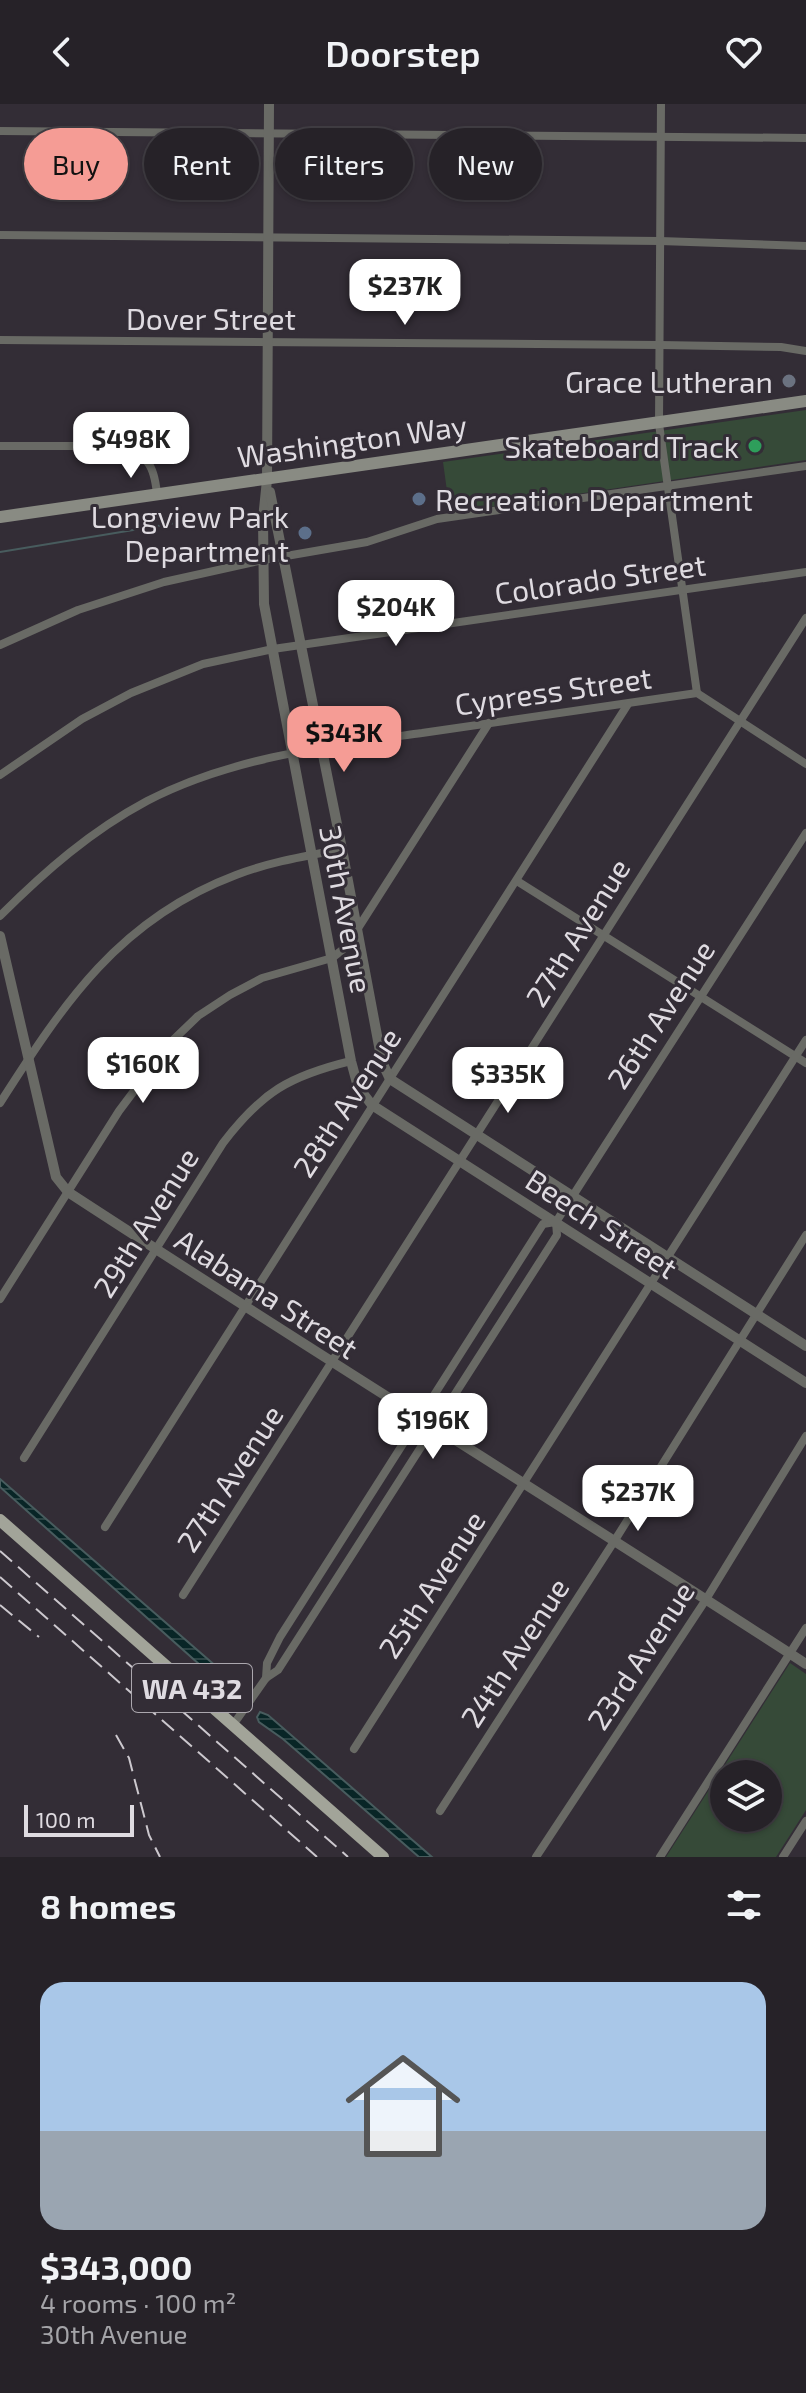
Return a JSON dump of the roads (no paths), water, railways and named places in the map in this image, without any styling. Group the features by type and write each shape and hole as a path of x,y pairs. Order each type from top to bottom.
{"main road":[{"name":"Washington Way","path":"0,517 806,401"},
{"name":"WA 432","path":"0,1520 383,1857"}],"street":[{"name":"30th Avenue","path":"269,104 264,604 351,1061 358,1087 372,1105"},
{"path":"661,104 659,424 697,693"},
{"path":"0,131 806,138"},
{"path":"0,235 660,241 806,246"},
{"name":"Dover Street","path":"0,340 660,345 781,347 806,351"},
{"path":"0,446 117,446 129,449 149,462 155,474 157,494"},
{"path":"0,645 78,610 164,582 263,560 367,542 437,519 806,466"},
{"name":"30th Avenue","path":"267,480 382,1062 390,1079"},
{"name":"Colorado Street","path":"0,775 82,719 131,693 203,664 273,649 806,572"},
{"name":"27th Avenue","path":"183,1595 806,618"},
{"name":"Cypress Street","path":"0,916 48,868 82,842 148,801 239,765 321,747 697,693 806,764"},
{"name":"28th Avenue","path":"105,1527 628,704"},
{"path":"0,1299 145,1073 170,1043 198,1016 230,995 262,978 332,958 346,947 489,723"},
{"name":"26th Avenue","path":"233,1725 266,1678 278,1670 434,1428 557,1235 556,1222 571,1197 806,833"},
{"path":"0,1103 88,976 114,949 157,917 192,895 236,875 342,849"},
{"path":"517,881 806,1063"},
{"path":"0,936 56,1177 68,1192"},
{"name":"25th Avenue","path":"354,1749 806,1040"},
{"name":"29th Avenue","path":"24,1458 223,1143 246,1113 278,1088 311,1071 351,1061"},
{"name":"Beech Street","path":"390,1079 806,1346"},
{"name":"Beech Street","path":"372,1105 806,1383"},
{"name":"Alabama Street","path":"68,1192 243,1307 615,1540 806,1664"},
{"name":"26th Avenue","path":"266,1678 267,1663 280,1637 543,1224 556,1222"},
{"name":"24th Avenue","path":"440,1811 806,1235"},
{"name":"23rd Avenue","path":"536,1857 705,1601 806,1436"},
{"path":"660,1857 806,1628"},
{"path":"783,1857 806,1821"}],"waterway":[{"path":"0,552 206,518"}],"railway":[{"path":"0,1551 348,1857"},
{"path":"0,1577 317,1857"},
{"path":"0,1605 39,1637"},
{"path":"116,1735 129,1758 149,1835 160,1857"}],"place":[{"name":"Grace Lutheran","path":"789,381"},
{"name":"Skateboard Track","path":"755,446"},
{"name":"Recreation Department","path":"419,499"},
{"name":"Longview Park Department","path":"305,533"}]}
